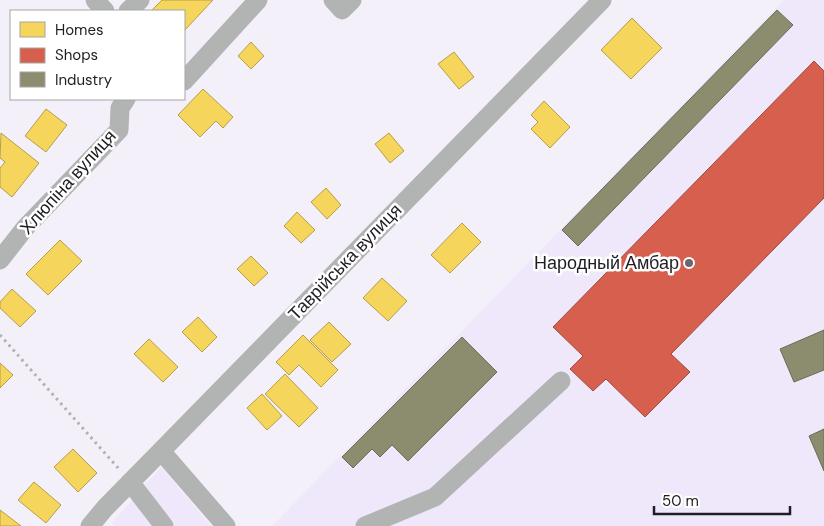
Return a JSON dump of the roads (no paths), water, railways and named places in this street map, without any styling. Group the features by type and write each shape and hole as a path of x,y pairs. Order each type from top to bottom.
{"street":[{"path":"95,0 105,10"},
{"path":"129,10 140,0"},
{"path":"185,80 258,0"},
{"path":"333,0 342,10 352,0"},
{"name":"Таврійська вулиця","path":"90,526 130,482 602,0"},
{"name":"Хлюпіна вулиця","path":"0,260 25,228 118,130 120,108 125,100"},
{"path":"365,526 435,496 561,380"},
{"path":"161,451 226,526"},
{"path":"130,482 164,526"}],"place":[{"name":"Народный Амбар","path":"689,263"}]}
